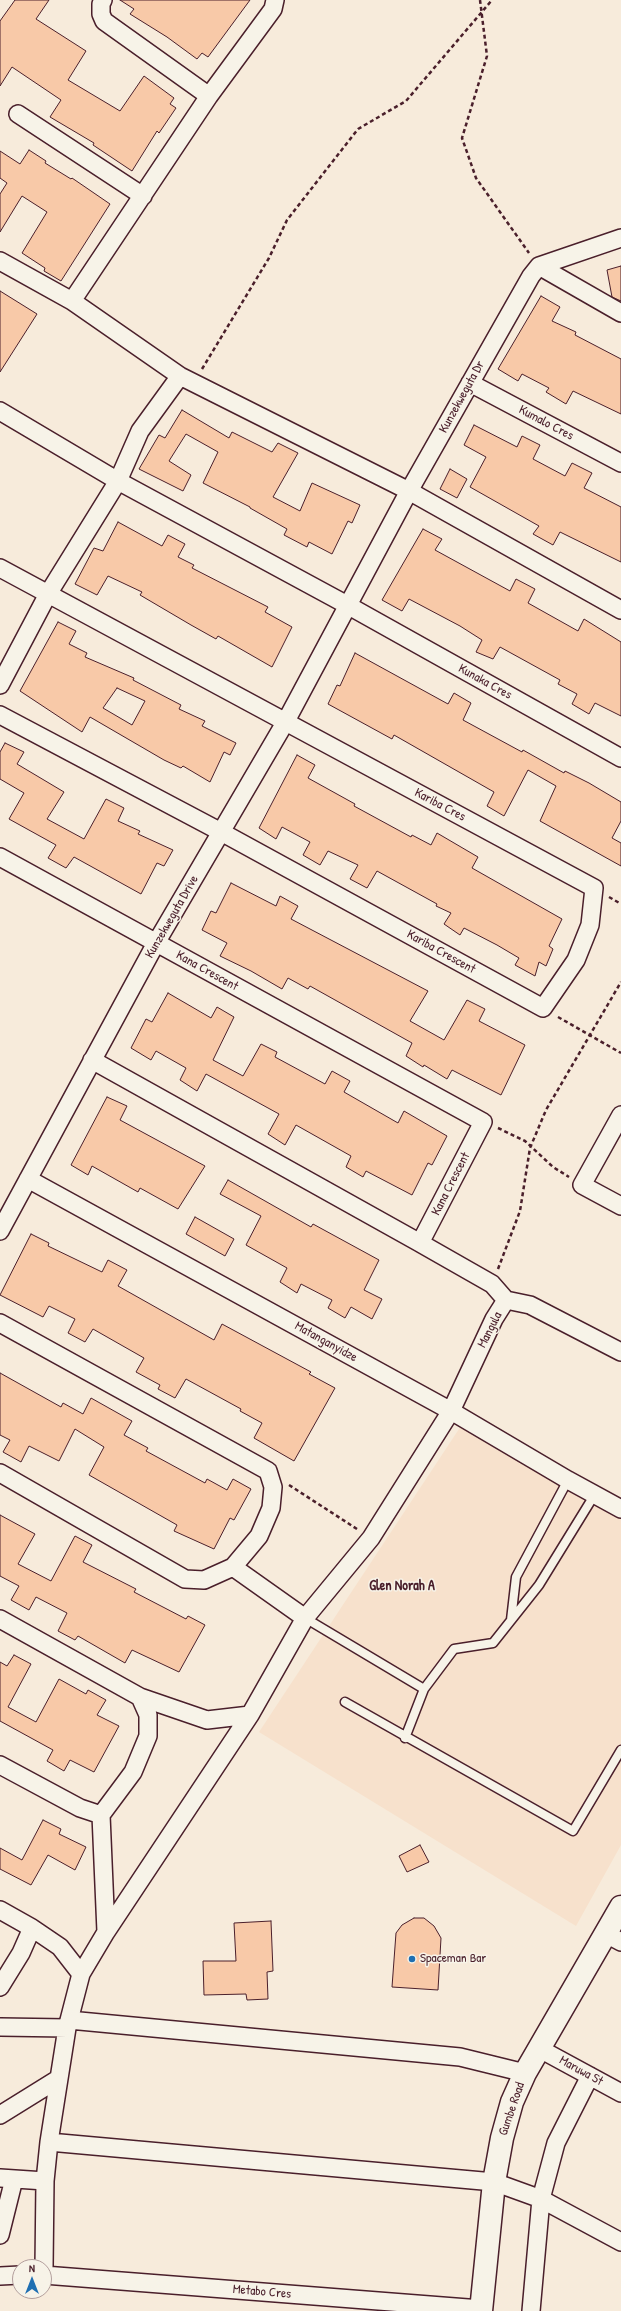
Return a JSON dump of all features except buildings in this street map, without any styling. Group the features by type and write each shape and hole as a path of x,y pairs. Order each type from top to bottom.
{"street":[{"path":"104,0 100,14 104,21 209,96"},
{"path":"72,301 144,196 209,96 273,9 275,0"},
{"path":"18,114 144,196"},
{"path":"539,266 621,238"},
{"path":"0,260 72,301 187,379 409,491 621,610"},
{"path":"539,266 621,313"},
{"name":"Kunzekweguta Dr","path":"348,606 409,491 470,382 531,276 539,266"},
{"path":"0,685 48,594 118,481 140,431 187,379"},
{"name":"Kumalo Cres","path":"470,382 621,463"},
{"name":"Kunaka Cres","path":"0,411 118,481 348,606 621,758"},
{"name":"Kariba Cres","path":"0,568 594,888 590,925 576,960 544,1008"},
{"name":"Kunzekweguta Drive","path":"0,1231 156,943 222,833 286,721 348,606"},
{"name":"Kariba Crescent","path":"0,715 222,833 544,1008"},
{"name":"Kana Crescent","path":"0,857 483,1122 420,1243"},
{"path":"92,1060 492,1284 506,1300"},
{"path":"621,1115 582,1185 621,1206"},
{"name":"Matanganyidze","path":"28,1179 451,1411 568,1480 621,1509"},
{"name":"Mangula","path":"44,2259 45,2181 48,2142 68,2024 81,1974 106,1932 250,1715 305,1618 370,1538 451,1411 494,1319 506,1300 530,1304 621,1352"},
{"path":"0,1322 268,1471 273,1487 271,1508 259,1536 233,1567 204,1580 185,1579 0,1473"},
{"path":"233,1567 305,1618"},
{"path":"0,1619 140,1697 207,1720 250,1715"},
{"path":"106,1932 101,1815 133,1772 148,1736 148,1715 140,1697"},
{"path":"0,1765 80,1808 101,1815"},
{"name":"Gumbe Road","path":"481,2310 494,2182 502,2138 510,2109 526,2072 614,1938 621,1907"},
{"path":"0,1910 32,1928 60,1947 81,1974"},
{"path":"0,1987 21,1953 32,1928"},
{"path":"0,2027 68,2024 460,2057 526,2072"},
{"name":"Maruwa St","path":"540,2049 621,2093"},
{"path":"531,2311 541,2199 556,2143 590,2076"},
{"path":"0,2115 58,2079"},
{"path":"48,2142 494,2182 541,2199 621,2242"},
{"path":"0,2235 7,2179 45,2181"},
{"path":"0,2276 12,2275"},
{"name":"Metabo Cres","path":"52,2275 481,2310"}],"lane":[{"path":"511,1620 516,1577 568,1480"},
{"path":"405,1738 424,1689 454,1650 493,1643 539,1585 595,1494"},
{"path":"305,1618 424,1689"},
{"path":"345,1702 405,1738 574,1831 621,1750"}],"path":[{"path":"480,0 487,56 462,138 476,178 539,266"},
{"path":"187,379 269,258 287,220 358,129 406,101 492,0"},
{"path":"492,1284 520,1211 530,1148 546,1110 621,982"},
{"path":"544,1008 621,1054"},
{"path":"483,1122 511,1133 526,1141 530,1148 553,1167 582,1185"},
{"path":"268,1471 370,1538"}],"shaded area":[{"path":"461,1426 621,1514 621,1845 576,1926 259,1732"}],"place":[{"name":"Spaceman Bar","path":"412,1959"}],"district":[{"name":"Glen Norah A","path":"402,1586"}]}
